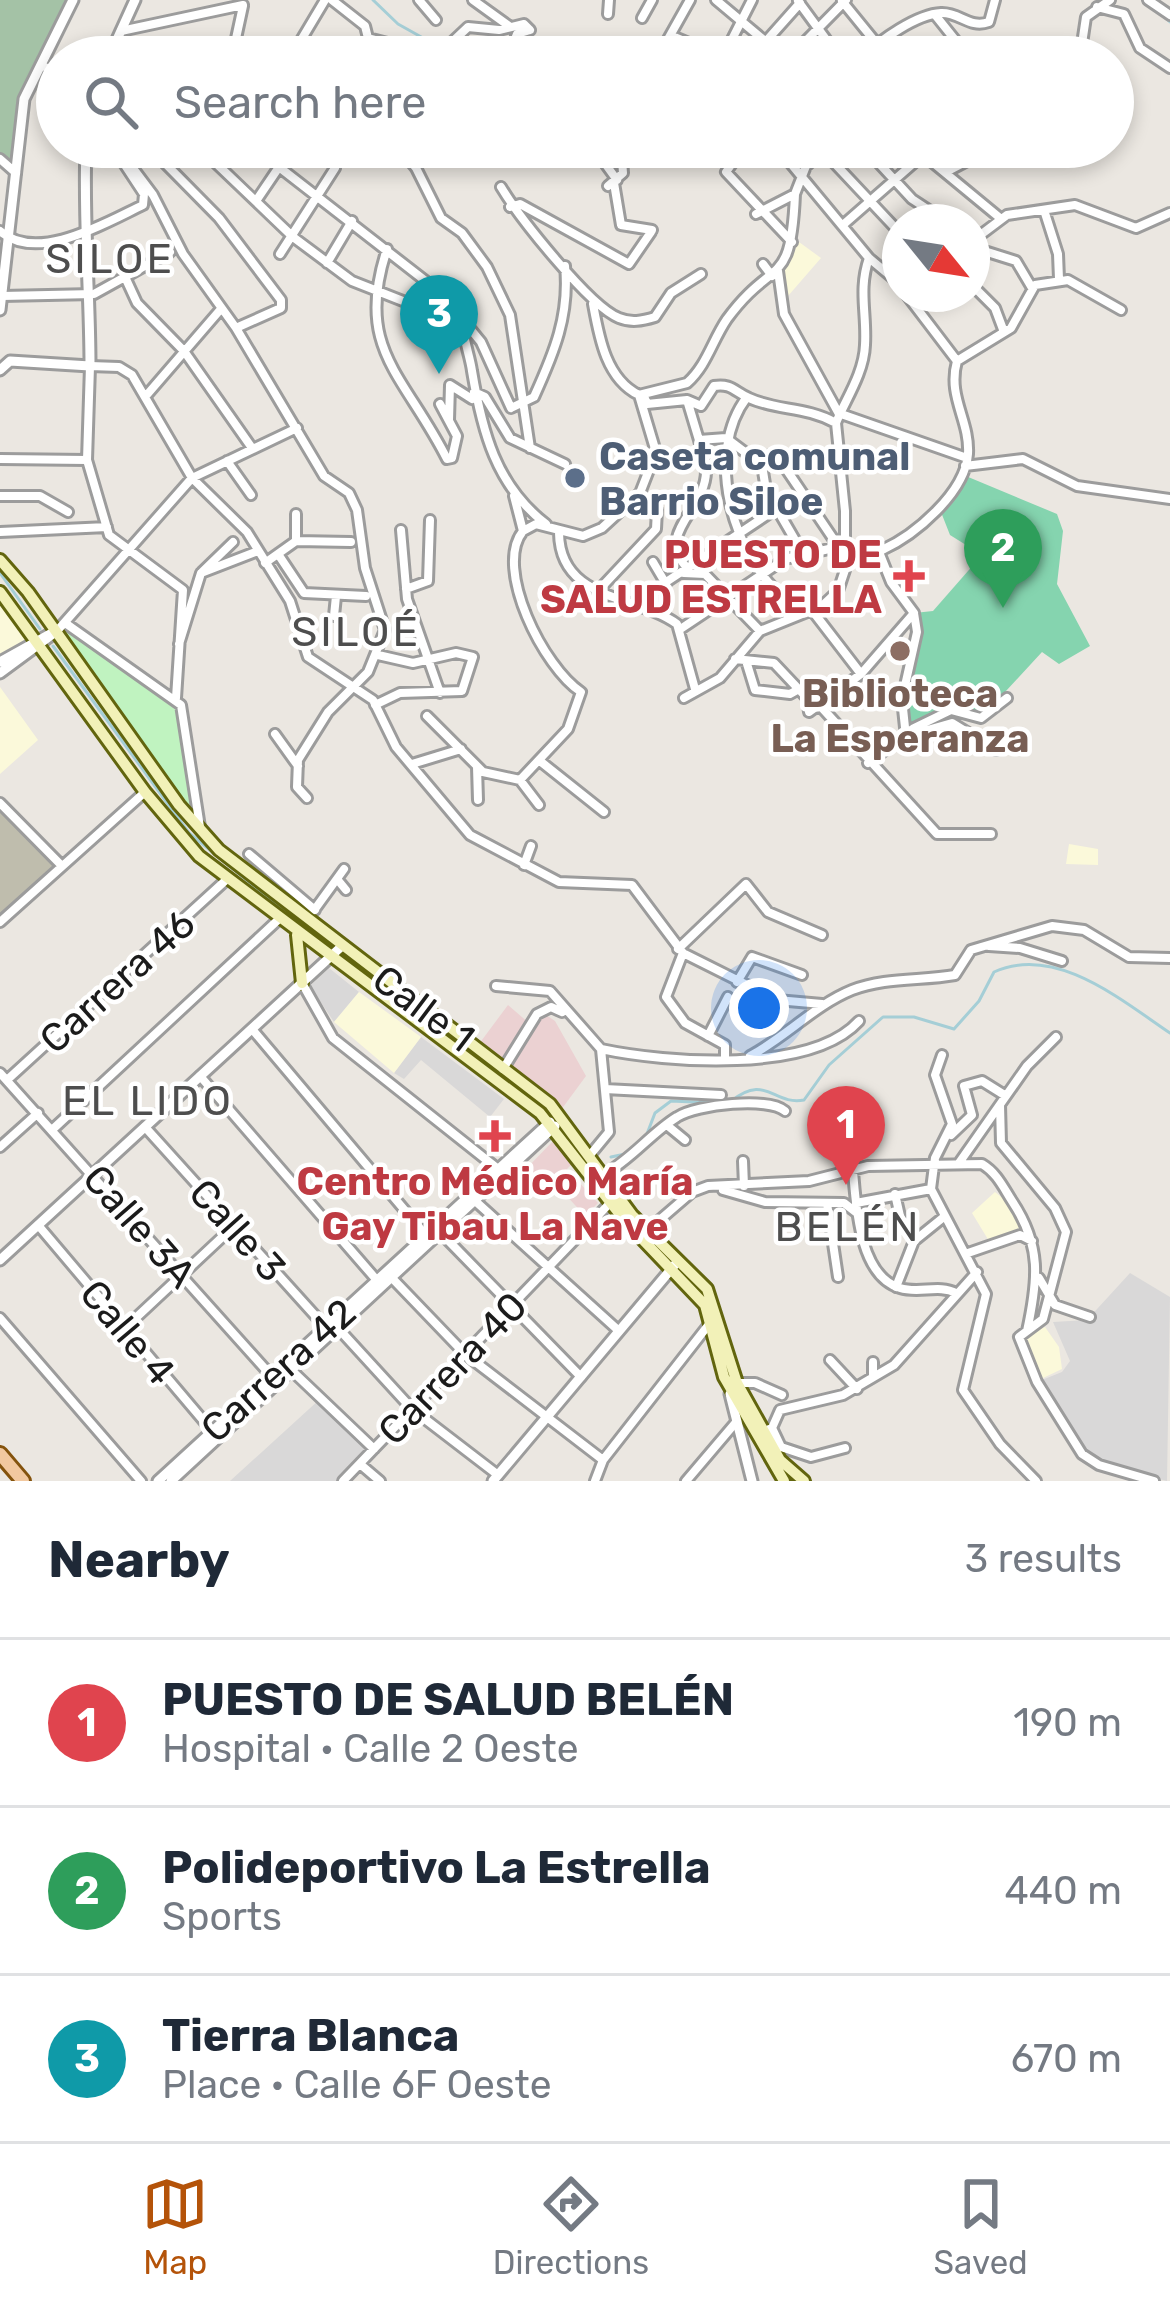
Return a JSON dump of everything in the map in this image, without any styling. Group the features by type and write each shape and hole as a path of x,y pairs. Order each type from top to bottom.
{"main road":[{"name":"Calle 1","path":"0,560 62,628 201,831 503,1069 590,1155 700,1297 733,1386 784,1481"},
{"name":"Calle 1","path":"0,592 145,792 226,880 556,1121 610,1203 714,1300 733,1386 768,1430 780,1460 804,1481"},
{"path":"296,932 302,983"},
{"path":"0,1454 23,1481"}],"street":[{"path":"55,36 73,0"},
{"path":"119,36 135,0"},
{"path":"305,36 329,0 365,26 368,36"},
{"path":"419,0 436,20"},
{"path":"608,14 609,0"},
{"path":"642,18 652,0"},
{"path":"672,36 690,0"},
{"path":"716,0 759,36"},
{"path":"731,36 752,0"},
{"path":"1082,36 1083,24 1110,0"},
{"path":"1148,0 1170,15"},
{"path":"480,1 509,26"},
{"path":"809,36 844,1 871,36"},
{"path":"891,36 921,18 941,13 980,26 993,16 993,1"},
{"path":"121,31 244,2 237,36"},
{"path":"768,36 798,2 824,36"},
{"path":"1097,8 1124,14 1140,48 1170,68"},
{"path":"936,16 952,36"},
{"path":"456,36 471,27 524,24 530,30 516,36"},
{"path":"36,76 25,99 1,304 90,294 170,252"},
{"path":"0,159 17,174"},
{"path":"86,168 90,294 87,460 107,527 183,590 176,698 201,831"},
{"path":"0,231 10,240 85,233 145,202 126,168"},
{"path":"132,168 153,195 324,476 349,493 357,510 365,568 385,621 378,655 328,712 298,766 297,788 307,798"},
{"path":"171,168 219,218 283,307 236,328"},
{"path":"221,168 293,237 362,287 374,287 436,314 448,305"},
{"path":"256,201 278,168"},
{"path":"280,168 442,293 482,342 511,408 534,397 557,349 568,286 565,266"},
{"path":"280,254 335,168"},
{"path":"416,168 441,218 462,233 501,295 517,336 530,448"},
{"path":"513,204 628,264 652,230 621,225 613,183 605,168"},
{"path":"613,183 623,168"},
{"path":"729,168 728,175 794,239"},
{"path":"795,168 882,269"},
{"path":"641,395 687,383 727,320 775,274 794,239 795,194 806,168"},
{"path":"840,168 882,216"},
{"path":"883,168 924,204"},
{"path":"844,224 911,168"},
{"path":"938,168 1000,218"},
{"path":"945,173 954,168"},
{"path":"501,187 586,291 611,366 622,386 641,395 647,404 687,400 705,405 718,384 747,397 840,417 966,462 1023,459 1077,486 1170,500"},
{"path":"760,210 795,194"},
{"path":"990,228 1000,218 1044,210 1088,207 1136,228 1170,213"},
{"path":"1044,210 1063,280"},
{"path":"327,263 352,221"},
{"path":"387,249 374,287 376,340 426,414 447,459 458,443 440,404"},
{"path":"990,251 1016,261 1032,288"},
{"path":"684,698 714,683 763,630 838,591 845,489 840,417 865,349 860,295 869,258"},
{"path":"763,265 775,274 784,314 840,417"},
{"path":"593,303 625,321 647,320 671,293 701,274"},
{"path":"124,278 137,302 184,351 252,448"},
{"path":"1032,288 1063,280 1120,310"},
{"path":"568,286 579,282"},
{"path":"957,361 1022,315 1032,288"},
{"path":"990,303 1004,332"},
{"path":"145,397 220,310"},
{"path":"679,630 802,552 879,552 940,507 966,462 952,390 957,361 920,312"},
{"path":"464,323 474,396 523,531 513,553 531,634 581,692 568,729 520,780"},
{"path":"0,370 10,361 126,370 192,478 247,532 277,580 308,657 375,704 412,764 470,835 564,884 602,880 632,885 649,901 681,951 777,1000 821,1004"},
{"path":"449,420 450,385 485,397 510,438 565,464"},
{"path":"514,496 542,525 560,533 592,534 640,493 656,452 641,395"},
{"path":"747,397 726,442 737,535 783,597"},
{"path":"685,571 673,548 706,474 687,400"},
{"path":"0,662 62,628 192,478 297,428"},
{"path":"697,437 726,442 762,465 776,509 802,552"},
{"path":"762,465 770,455 778,457 842,549"},
{"path":"0,459 87,460"},
{"path":"227,461 251,495"},
{"path":"597,593 656,529 657,510 640,493"},
{"path":"0,496 40,496 68,512"},
{"path":"630,606 776,509"},
{"path":"296,514 296,541"},
{"path":"406,589 428,581 430,520"},
{"path":"523,531 542,525"},
{"path":"0,532 107,527"},
{"path":"401,530 406,589 440,693"},
{"path":"560,533 560,550 597,593 672,620 695,689"},
{"path":"266,562 296,541 351,542"},
{"path":"178,644 201,573 233,542"},
{"path":"201,573 258,551"},
{"path":"879,552 890,582 914,614 917,632 902,698 906,737"},
{"path":"278,554 304,593 366,596"},
{"path":"653,562 666,584"},
{"path":"685,571 705,574 763,630"},
{"path":"277,580 288,574"},
{"path":"334,616 336,596"},
{"path":"811,609 861,674"},
{"path":"735,659 747,664 774,663 799,689 809,712 821,708 861,674 914,614"},
{"path":"62,628 176,698"},
{"path":"413,663 421,642"},
{"path":"0,673 38,643"},
{"path":"375,704 400,693 464,691 472,653 413,663 378,655"},
{"path":"747,664 755,690 790,694 799,689"},
{"path":"868,764 951,710 981,718 1007,698"},
{"path":"821,708 937,834 987,835"},
{"path":"428,716 487,775 520,780 539,805"},
{"path":"906,737 952,724 995,750"},
{"path":"275,734 298,766"},
{"path":"436,754 449,736"},
{"path":"412,764 461,749"},
{"path":"540,761 604,812"},
{"path":"477,766 478,800"},
{"path":"0,922 145,792"},
{"path":"0,803 58,866"},
{"path":"524,865 531,846"},
{"path":"249,854 311,915 344,869"},
{"path":"337,879 346,890"},
{"name":"Carrera 46","path":"4,1076 226,880"},
{"path":"725,1057 725,1045 686,1022 666,997 681,951 746,884 768,912 822,935"},
{"path":"53,1129 279,920"},
{"path":"750,1056 791,1032 821,1004 872,984 955,975 971,950 1052,926 1084,930 1129,957 1170,958"},
{"path":"981,945 1020,948 1062,961"},
{"path":"0,1260 342,946"},
{"path":"737,983 752,957 802,975"},
{"path":"302,983 332,1038 501,1172"},
{"path":"496,986 550,991 563,1012 601,1049 675,1060 800,1055 844,1037 859,1021"},
{"path":"708,1036 728,997"},
{"path":"503,1069 537,1014 551,1007 563,1012"},
{"path":"251,1029 428,1238"},
{"path":"958,1164 1056,1036"},
{"path":"590,1155 609,1132 601,1049"},
{"path":"942,1055 935,1075 950,1111 949,1137"},
{"name":"Calle 3A","path":"4,1076 275,1380"},
{"path":"200,1076 379,1283"},
{"path":"1023,1334 1043,1318 1066,1232 1055,1208 1001,1143 1003,1101 992,1083 964,1086 972,1115 949,1137 933,1165 931,1189 986,1294 963,1390 990,1431 1036,1481"},
{"path":"605,1089 721,1094"},
{"path":"603,1175 636,1156 682,1114 754,1100 785,1112"},
{"path":"0,1148 38,1113"},
{"name":"Carrera 42","path":"158,1481 215,1435 556,1121"},
{"path":"668,1126 685,1141"},
{"name":"Calle 3","path":"145,1127 412,1409 495,1478"},
{"path":"743,1161 744,1186"},
{"path":"722,1189 971,1161 994,1171 1033,1241 1039,1277 1049,1300 1069,1314 1090,1317"},
{"path":"853,1171 857,1208 872,1259 896,1287 956,1294"},
{"path":"647,1231 692,1192 708,1186 765,1202 844,1203 857,1208 895,1194 931,1189"},
{"path":"895,1194 902,1225"},
{"path":"472,1198 619,1330"},
{"name":"Carrera 40","path":"344,1481 610,1203"},
{"path":"827,1203 838,1277"},
{"path":"896,1287 914,1241 945,1216"},
{"name":"Calle 4","path":"38,1226 215,1435"},
{"path":"124,1328 234,1226"},
{"path":"438,1230 580,1377"},
{"path":"968,1253 1012,1237 1033,1241"},
{"path":"495,1478 675,1265"},
{"path":"845,1448 811,1456 786,1452 768,1430 780,1410 856,1388 894,1365 977,1272"},
{"path":"389,1274 465,1354 603,1460"},
{"path":"1039,1277 1023,1334 1037,1382 1082,1454 1099,1466 1154,1481"},
{"path":"0,1318 141,1481"},
{"path":"595,1481 603,1460 710,1323"},
{"path":"830,1360 856,1388"},
{"path":"874,1362 874,1375"},
{"path":"288,1367 374,1449"},
{"path":"752,1481 733,1386 755,1383 782,1395"},
{"path":"686,1481 737,1420"},
{"name":"Carrera 42","path":"171,1481 215,1435"},
{"path":"360,1464 380,1481"}],"shaded area":[{"path":"799,242 821,258 788,296 784,270"},
{"path":"0,592 36,639 0,662"},
{"path":"0,687 38,740 0,774"},
{"path":"0,803 57,867 0,922"},
{"path":"1069,844 1098,849 1098,865 1066,864"},
{"path":"329,968 359,992 334,1022 310,986"},
{"path":"359,992 421,1037 394,1073 334,1022"},
{"path":"508,1005 530,1024 540,1011 555,1021 586,1076 558,1114 476,1048"},
{"path":"421,1037 504,1099 490,1117 421,1060 404,1079 394,1073"},
{"path":"553,1141 571,1165 567,1169 598,1203 585,1216 553,1181 544,1189 525,1170"},
{"path":"642,1170 651,1186 631,1203 619,1185"},
{"path":"995,1192 1015,1208 1024,1226 989,1241 972,1213"},
{"path":"1130,1273 1170,1297 1167,1481 1089,1461 1037,1382 1062,1372 1070,1361 1053,1322 1087,1320"},
{"path":"1045,1327 1059,1347 1062,1369 1041,1379 1024,1336"},
{"path":"320,1399 374,1449 343,1481 230,1481"}],"green space":[{"path":"0,0 73,0 56,36 36,36 36,76 25,99 17,174 0,159"},
{"path":"961,474 1057,514 1063,531 1057,584 1090,646 1059,664 1042,652 981,718 951,710 906,737 914,613 933,611 982,555 950,535 939,507"},
{"path":"68,625 181,705 201,831 57,631"}],"waterway":[{"path":"373,0 398,24 419,36"},
{"path":"1158,11 1170,22"},
{"path":"0,573 40,629"},
{"path":"53,646 189,833 323,942"},
{"path":"345,958 544,1109"},
{"path":"730,1102 752,1090 804,1100 829,1065 883,1017 914,1017 954,1029 979,1001 994,972 1017,965 1064,970 1109,992 1170,1033"},
{"path":"645,1139 655,1113 671,1101 715,1103"},
{"path":"611,1157 630,1153"}],"place":[{"name":"Tierra Blanca","path":"439,374"},
{"name":"Caseta comunal Barrio Siloe","path":"575,478"},
{"name":"PUESTO DE SALUD ESTRELLA","path":"909,576"},
{"name":"Polideportivo La Estrella","path":"1003,608"},
{"name":"Biblioteca La Esperanza","path":"900,651"},
{"name":"Centro Médico María Gay Tibau La Nave","path":"495,1136"},
{"name":"PUESTO DE SALUD BELÉN","path":"846,1185"}],"district":[{"name":"SILOE","path":"110,258"},
{"name":"SILOÉ","path":"356,631"},
{"name":"EL LIDO","path":"148,1100"},
{"name":"BELÉN","path":"848,1226"}]}
